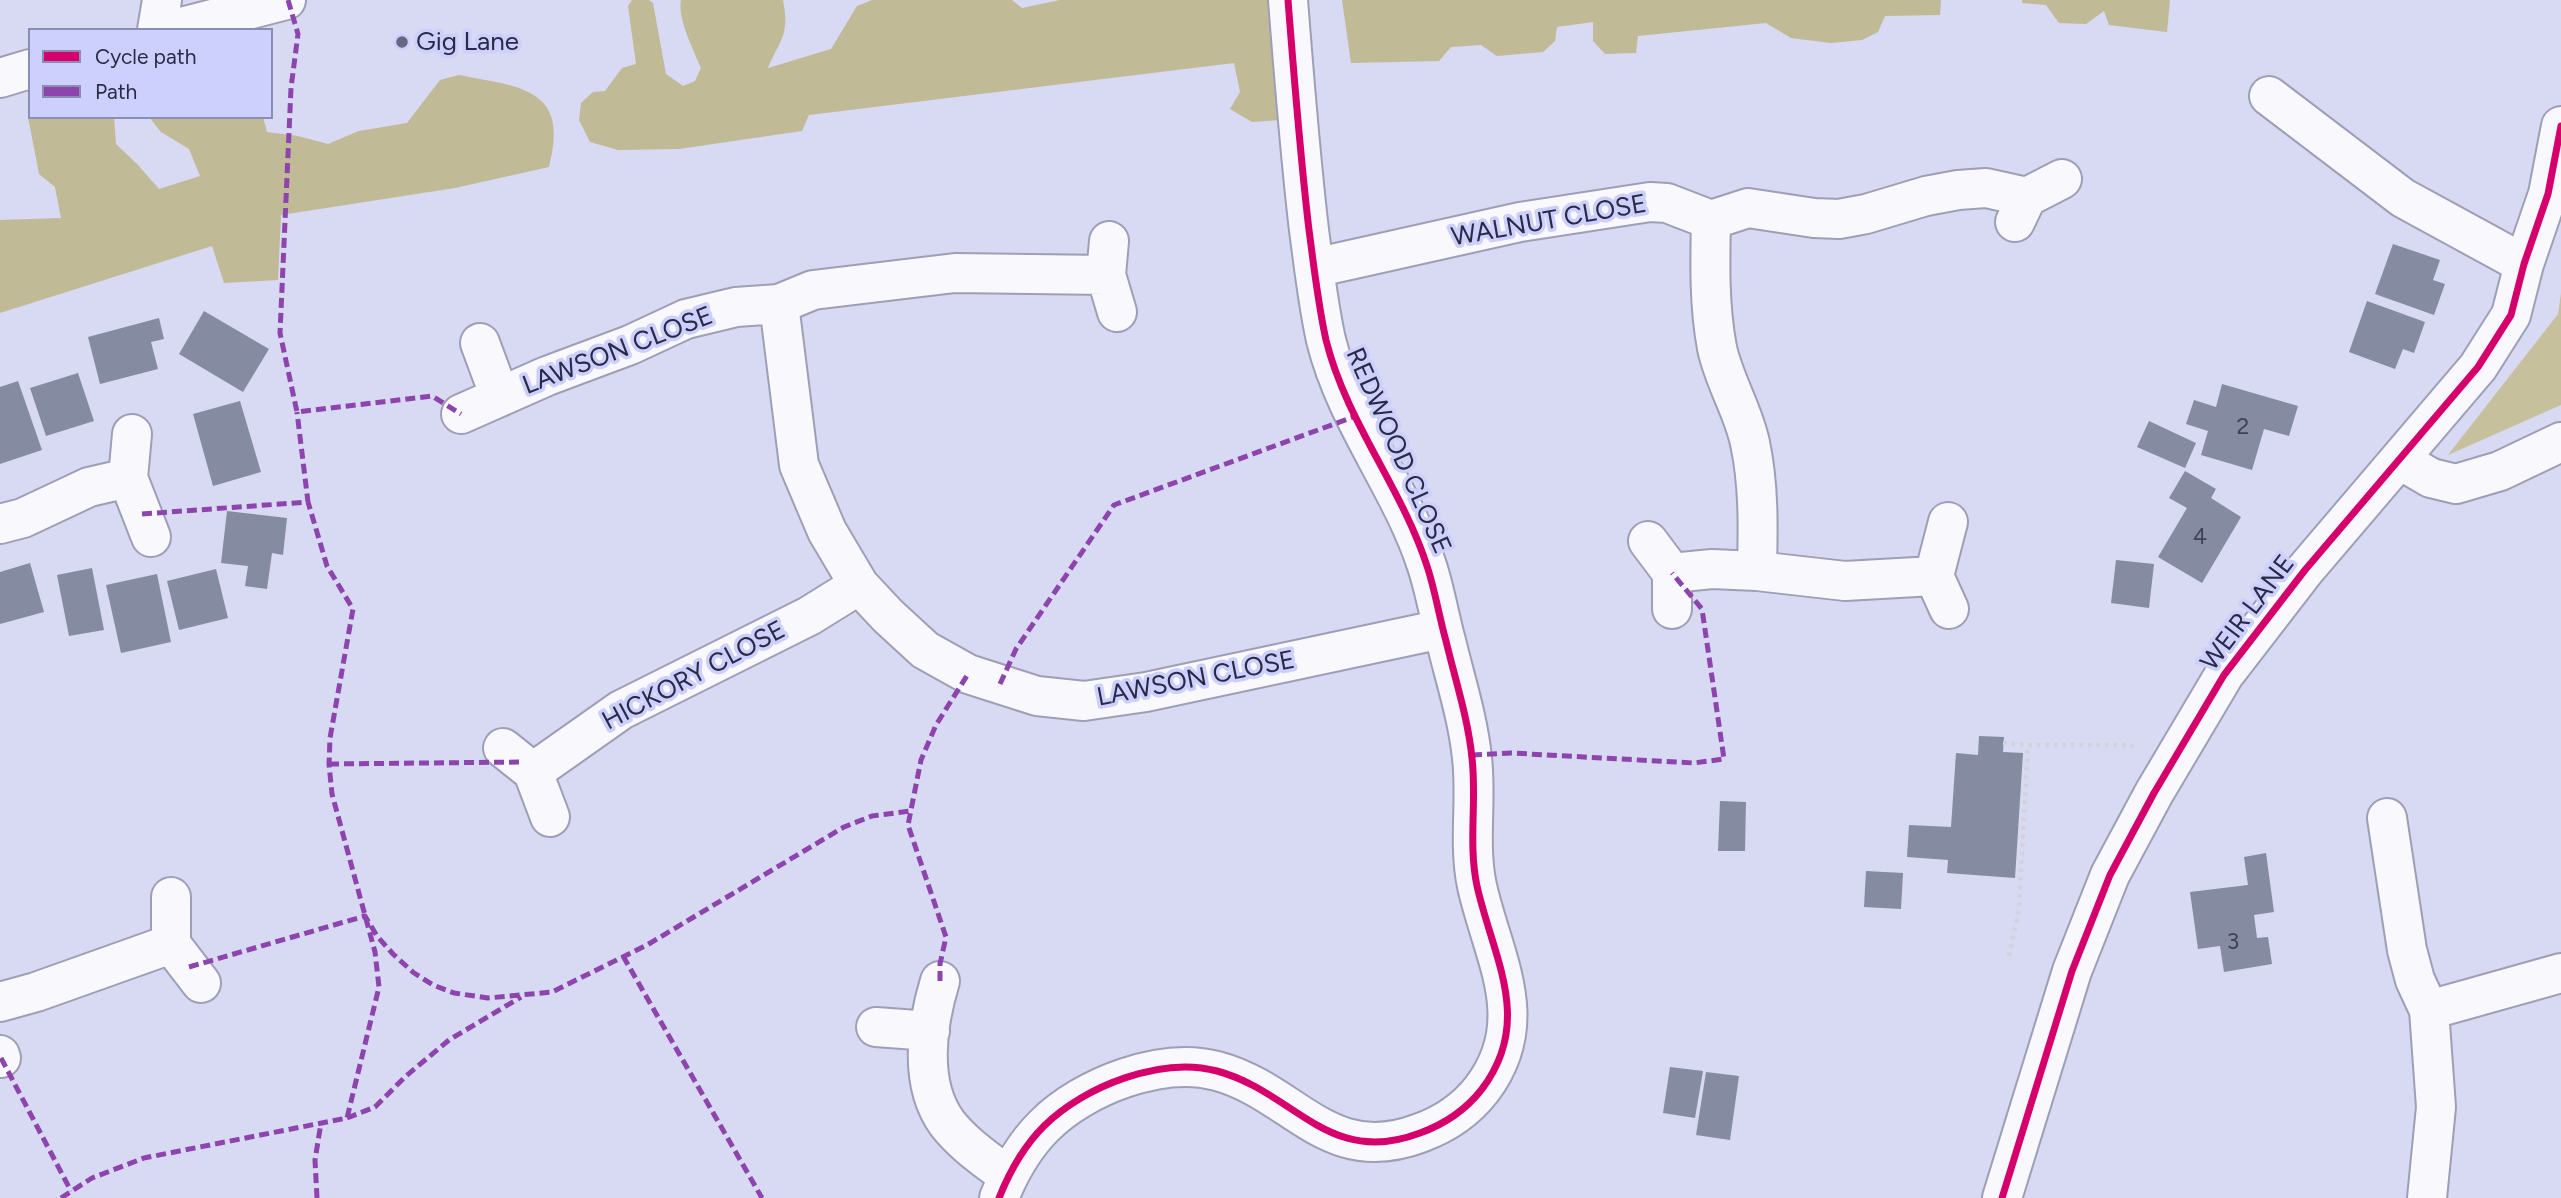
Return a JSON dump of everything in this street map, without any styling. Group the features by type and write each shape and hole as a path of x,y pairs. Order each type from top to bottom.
{"street":[{"path":"157,28 163,0"},
{"path":"178,28 286,0"},
{"name":"REDWOOD CLOSE","path":"1004,1187 1043,1126 1076,1101 1112,1081 1163,1068 1213,1070 1256,1085 1326,1132 1352,1142 1378,1143 1405,1139 1438,1126 1460,1112 1479,1094 1493,1074 1503,1052 1508,1027 1507,1000 1500,961 1476,884 1473,860 1472,755 1443,629 1428,569 1412,526 1339,379 1327,342 1305,195 1288,0"},
{"path":"0,78 28,70"},
{"path":"2269,96 2403,198 2525,264"},
{"name":"WEIR LANE","path":"2002,1198 2053,1028 2110,875 2224,675 2305,570 2478,367 2505,326 2511,315 2548,194 2561,126"},
{"path":"1758,571 1758,514 1750,442 1725,376 1712,317 1711,220 1748,208 1839,219 1958,190 1986,188 2021,210 2062,179"},
{"name":"WALNUT CLOSE","path":"1314,268 1520,222 1650,202 1668,203 1711,220"},
{"name":"LAWSON CLOSE","path":"461,414 547,376 630,345 686,319 736,307 779,304 825,288 1107,258 1117,312"},
{"name":"LAWSON CLOSE","path":"779,304 799,465 827,530 859,585 888,616 925,650 968,674 1037,696 1084,701 1146,692 1443,629"},
{"name":"LAWSON CLOSE","path":"480,343 500,397"},
{"path":"132,434 128,478 151,537"},
{"path":"2400,460 2431,478 2456,484 2500,471 2561,442"},
{"path":"0,524 23,518 89,487 128,478"},
{"path":"1648,541 1672,591 1712,569 1758,571 1942,593 1948,522"},
{"name":"HICKORY CLOSE","path":"533,772 621,710 809,616 859,585"},
{"path":"503,748 533,772 550,817"},
{"path":"2387,818 2407,950 2415,980 2429,1010 2436,1107 2427,1198"},
{"path":"171,897 172,944 201,983"},
{"path":"0,1002 172,944"},
{"path":"2429,1010 2561,973"},
{"path":"940,981 933,1005 930,1031 931,1087 937,1108 1004,1187"},
{"path":"876,1027 930,1031"}],"path":[{"path":"2003,743 2129,745 2174,760"},
{"path":"2008,956 2019,909 2028,745"}],"shaded area":[{"path":"632,0 649,0 653,3 666,74 683,86 695,81 701,68 681,16 681,0 783,0 784,30 768,68 831,49 857,6 872,0 1012,0 1022,8 1060,0 1292,0 1281,120 1252,122 1230,109 1240,92 1234,63 809,115 802,131 679,149 618,150 590,142 579,120 581,103 593,92 605,91 622,68 636,64 628,6"},
{"path":"1342,0 1941,0 1940,15 1885,16 1878,32 1862,40 1831,43 1791,38 1766,23 1638,36 1636,53 1605,54 1593,41 1593,22 1557,27 1555,41 1543,52 1497,56 1481,45 1451,47 1439,61 1351,63"},
{"path":"2022,0 2170,0 2167,32 2109,25 2104,11 2086,24 2059,23 2046,5 2022,3"},
{"path":"459,75 502,83 535,96 546,106 553,121 554,141 549,167 455,188 281,215 278,280 224,283 212,246 0,313 0,220 61,218 55,187 39,174 28,119 114,119 116,144 159,189 200,176 189,149 161,132 151,119 264,119 267,132 328,144 359,131 407,123 440,80"},
{"path":"2561,293 2561,405 2448,455 2558,314"}],"building":[{"path":"2393,244 2440,260 2433,280 2445,284 2434,315 2375,294"},
{"path":"2367,301 2425,322 2414,353 2403,349 2395,369 2349,352"},
{"path":"204,311 269,349 243,392 179,354"},
{"path":"159,318 164,339 151,342 158,369 100,384 88,337"},
{"path":"78,373 94,421 46,436 30,388"},
{"path":"18,381 42,450 0,464 0,387"},
{"path":"2222,384 2298,406 2289,436 2264,429 2252,470 2201,455 2208,431 2186,424 2194,400 2216,407"},
{"path":"240,401 261,472 213,486 193,414"},
{"path":"2149,421 2196,443 2185,468 2137,447"},
{"path":"2185,471 2216,489 2211,498 2241,517 2202,583 2158,557 2187,508 2169,498"},
{"path":"227,511 287,518 283,555 272,553 267,589 245,586 248,566 221,563"},
{"path":"2116,560 2154,564 2149,608 2111,603"},
{"path":"30,563 44,612 0,624 0,572"},
{"path":"92,568 104,630 69,636 57,575"},
{"path":"216,569 228,618 179,630 167,581"},
{"path":"157,574 171,642 121,653 106,585"},
{"path":"1979,736 2004,737 2003,752 2023,753 2015,878 1947,873 1948,860 1907,857 1909,825 1951,827 1956,753 1978,755"},
{"path":"1720,801 1746,802 1745,851 1718,851"},
{"path":"2266,853 2274,912 2254,915 2257,938 2268,937 2272,964 2224,972 2220,946 2198,949 2190,892 2248,885 2244,857"},
{"path":"1866,871 1903,873 1901,909 1864,907"},
{"path":"1670,1067 1703,1071 1695,1118 1663,1113"},
{"path":"1706,1072 1739,1076 1730,1140 1696,1135"}],"marked path":[{"path":"288,0 298,34 291,88 280,333 297,412 432,396 461,414"},
{"path":"142,514 308,502 297,412"},
{"path":"1000,684 1016,649 1114,505 1356,416"},
{"path":"61,1198 92,1178 144,1158 347,1118 379,987 375,952 332,794 329,764 330,738 353,609 327,566 308,502"},
{"path":"1472,755 1511,753 1694,763 1724,759 1702,609 1672,573"},
{"path":"940,981 940,964 946,937 908,825 921,760 936,725 968,674"},
{"path":"329,764 521,762"},
{"path":"189,967 365,916 377,936 393,954 414,973 433,985 454,993 488,998 552,992 647,945 844,827 872,816 911,811"},
{"path":"623,956 762,1198"},
{"path":"347,1118 375,1107 406,1076 449,1040 521,997"},
{"path":"1,1058 71,1191"},
{"path":"317,1198 315,1160 321,1123"}],"cycle path":[{"path":"999,1198 1018,1160 1044,1126 1080,1098 1125,1078 1172,1068 1195,1067 1217,1071 1269,1094 1313,1123 1336,1134 1360,1141 1388,1141 1420,1133 1462,1110 1482,1089 1497,1063 1505,1038 1505,989 1474,870 1470,743 1432,584 1416,537 1347,399 1326,340 1306,201 1288,0"},
{"path":"2002,1198 2072,971 2110,875 2154,793 2224,675 2305,570 2478,367 2511,315 2524,264 2548,194 2561,126"}],"place":[{"name":"Gig Lane","path":"402,42"}]}
